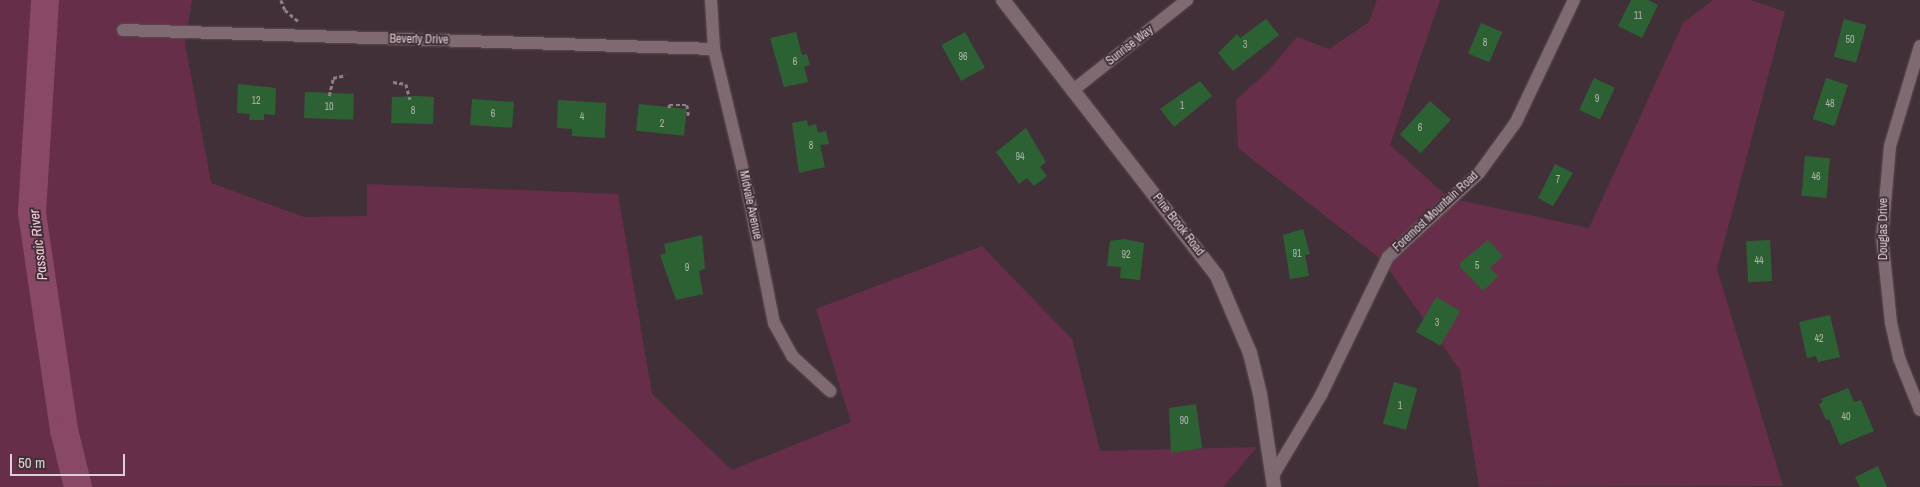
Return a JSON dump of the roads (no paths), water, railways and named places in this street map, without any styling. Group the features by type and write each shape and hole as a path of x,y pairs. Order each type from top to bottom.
{"street":[{"name":"Midvale Avenue","path":"711,0 714,49 747,188 774,323 792,356 830,391"},
{"name":"Pine Brook Road","path":"1003,0 1072,91 1202,255 1227,294 1250,353 1260,394 1273,482"},
{"name":"Sunrise Way","path":"1072,91 1187,0"},
{"name":"Foremost Mountain Road","path":"1273,482 1321,394 1388,257 1464,188 1490,158 1516,122 1574,0"},
{"name":"Beverly Drive","path":"123,30 714,49"},
{"name":"Douglas Drive","path":"1920,46 1890,146 1882,237 1891,323 1899,358 1920,410"}],"waterway":[{"name":"Passaic River","path":"45,0 32,213 64,430 78,487"}]}
